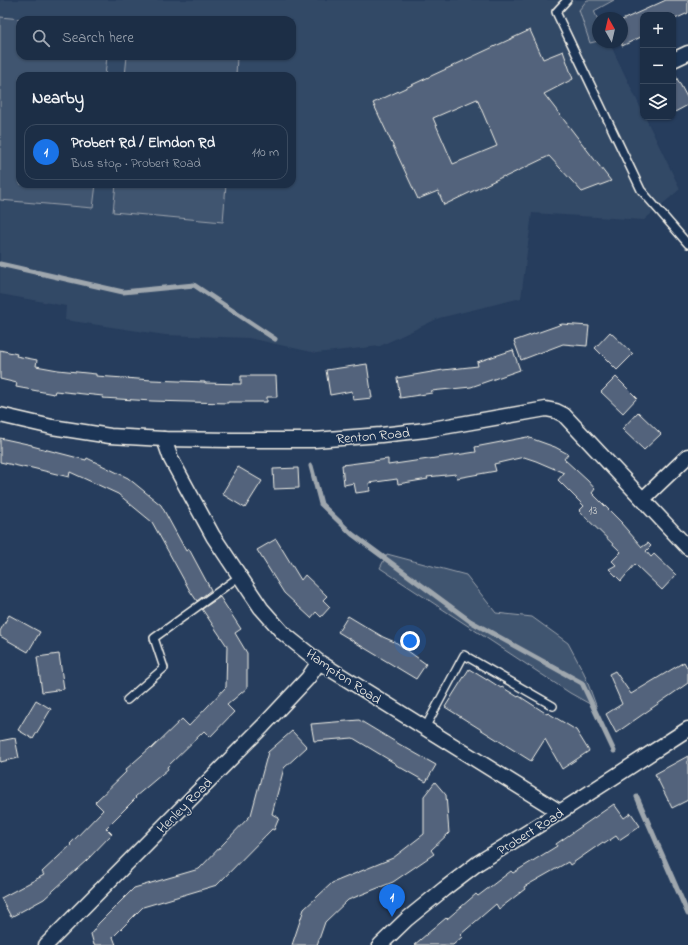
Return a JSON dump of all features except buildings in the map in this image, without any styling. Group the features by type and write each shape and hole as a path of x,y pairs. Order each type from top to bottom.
{"street":[{"path":"676,59 688,53"},
{"name":"Renton Road","path":"0,415 52,427 110,436 164,440 314,440 426,430 546,409 556,411 564,415 688,548"},
{"name":"Hampton Road","path":"164,440 171,459 213,536 261,608 279,628 319,662 560,812"},
{"path":"643,499 688,456"},
{"name":"Henley Road","path":"46,945 262,726 308,678 319,662"},
{"name":"Probert Road","path":"380,945 407,919 478,864 688,729"}],"lane":[{"path":"567,0 556,12 641,190 688,244"},
{"path":"127,700 164,668 154,638 240,576"},
{"path":"425,728 464,655 552,706"}],"shaded area":[{"path":"0,0 614,0 592,12 592,48 612,48 640,107 640,120 646,120 680,189 644,220 532,213 521,298 439,318 380,346 316,353 249,338 165,335 65,320 66,306 0,294"},
{"path":"587,0 614,0 592,12 592,42 590,43 579,10"},
{"path":"0,17 16,18 16,60 107,60 105,72 16,72 16,188 96,188 93,208 0,200"},
{"path":"127,60 237,60 236,72 125,72"},
{"path":"116,188 226,188 223,222 113,212"},
{"path":"387,554 466,575 496,613 532,617 568,643 584,673 597,708 570,693 380,568"}],"waterway":[{"path":"0,264 123,292 194,285 275,339"},
{"path":"311,466 321,504 352,534 470,621 582,683 614,751"},
{"path":"637,797 688,914"}],"place":[{"name":"Probert Rd / Elmdon Rd","path":"392,917"}]}
